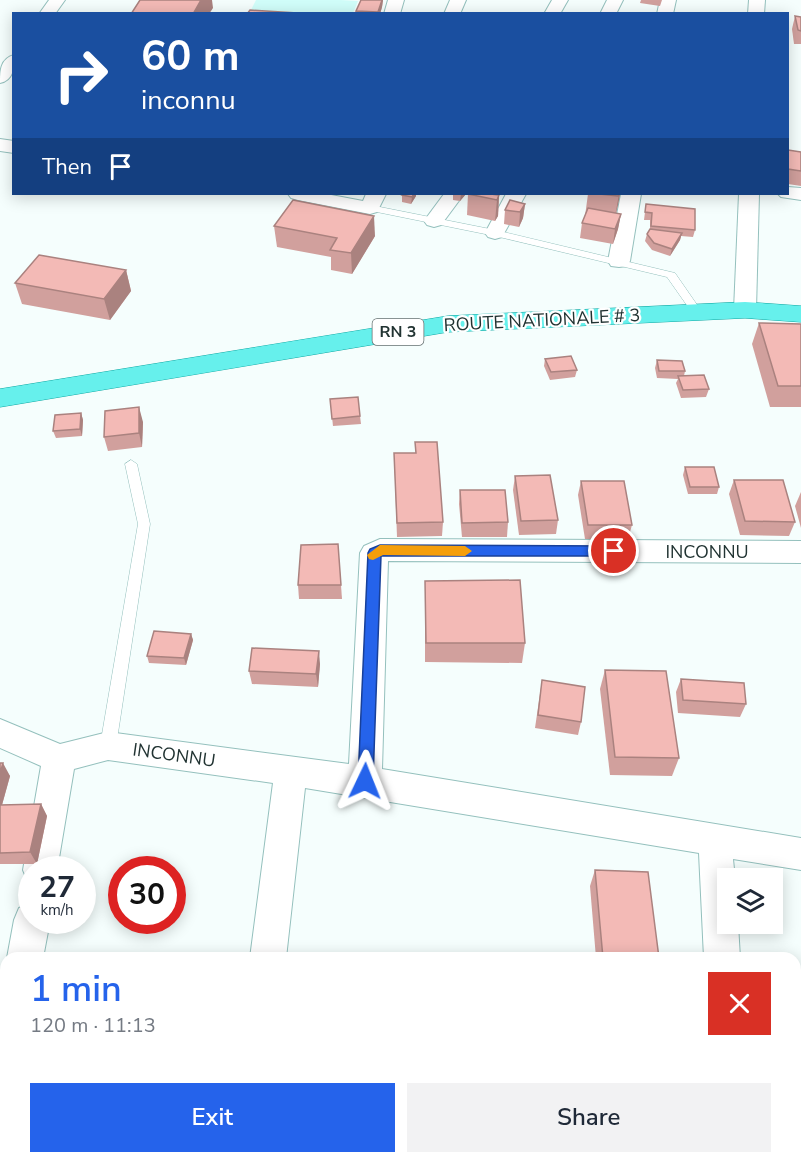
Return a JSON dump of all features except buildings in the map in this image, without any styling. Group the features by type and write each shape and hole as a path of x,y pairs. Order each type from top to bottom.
{"main road":[{"name":"ROUTE NATIONALE # 3","path":"0,398 448,324 745,310 801,314"}],"street":[{"path":"0,78 12,63"},
{"path":"323,195 373,201"},
{"path":"434,221 453,195"},
{"path":"495,233 515,195"},
{"path":"619,261 631,195"},
{"path":"745,310 749,195"},
{"name":"INCONNU","path":"365,781 374,553 380,550 801,552"},
{"path":"0,733 59,759 42,856"},
{"name":"INCONNU","path":"59,759 108,746 365,781 801,854"},
{"path":"269,952 291,771"},
{"path":"715,840 722,952"},
{"path":"26,952 29,934"}],"lane":[{"path":"373,201 434,221 619,261 671,275 697,312"},
{"path":"108,746 144,524 131,464"}],"shaded area":[{"path":"256,0 358,1 353,12 250,12"}],"slow traffic":[{"path":"373,555 380,550 465,551"}],"route":[{"path":"365,781 372,557 374,553 380,550 614,551"}]}
